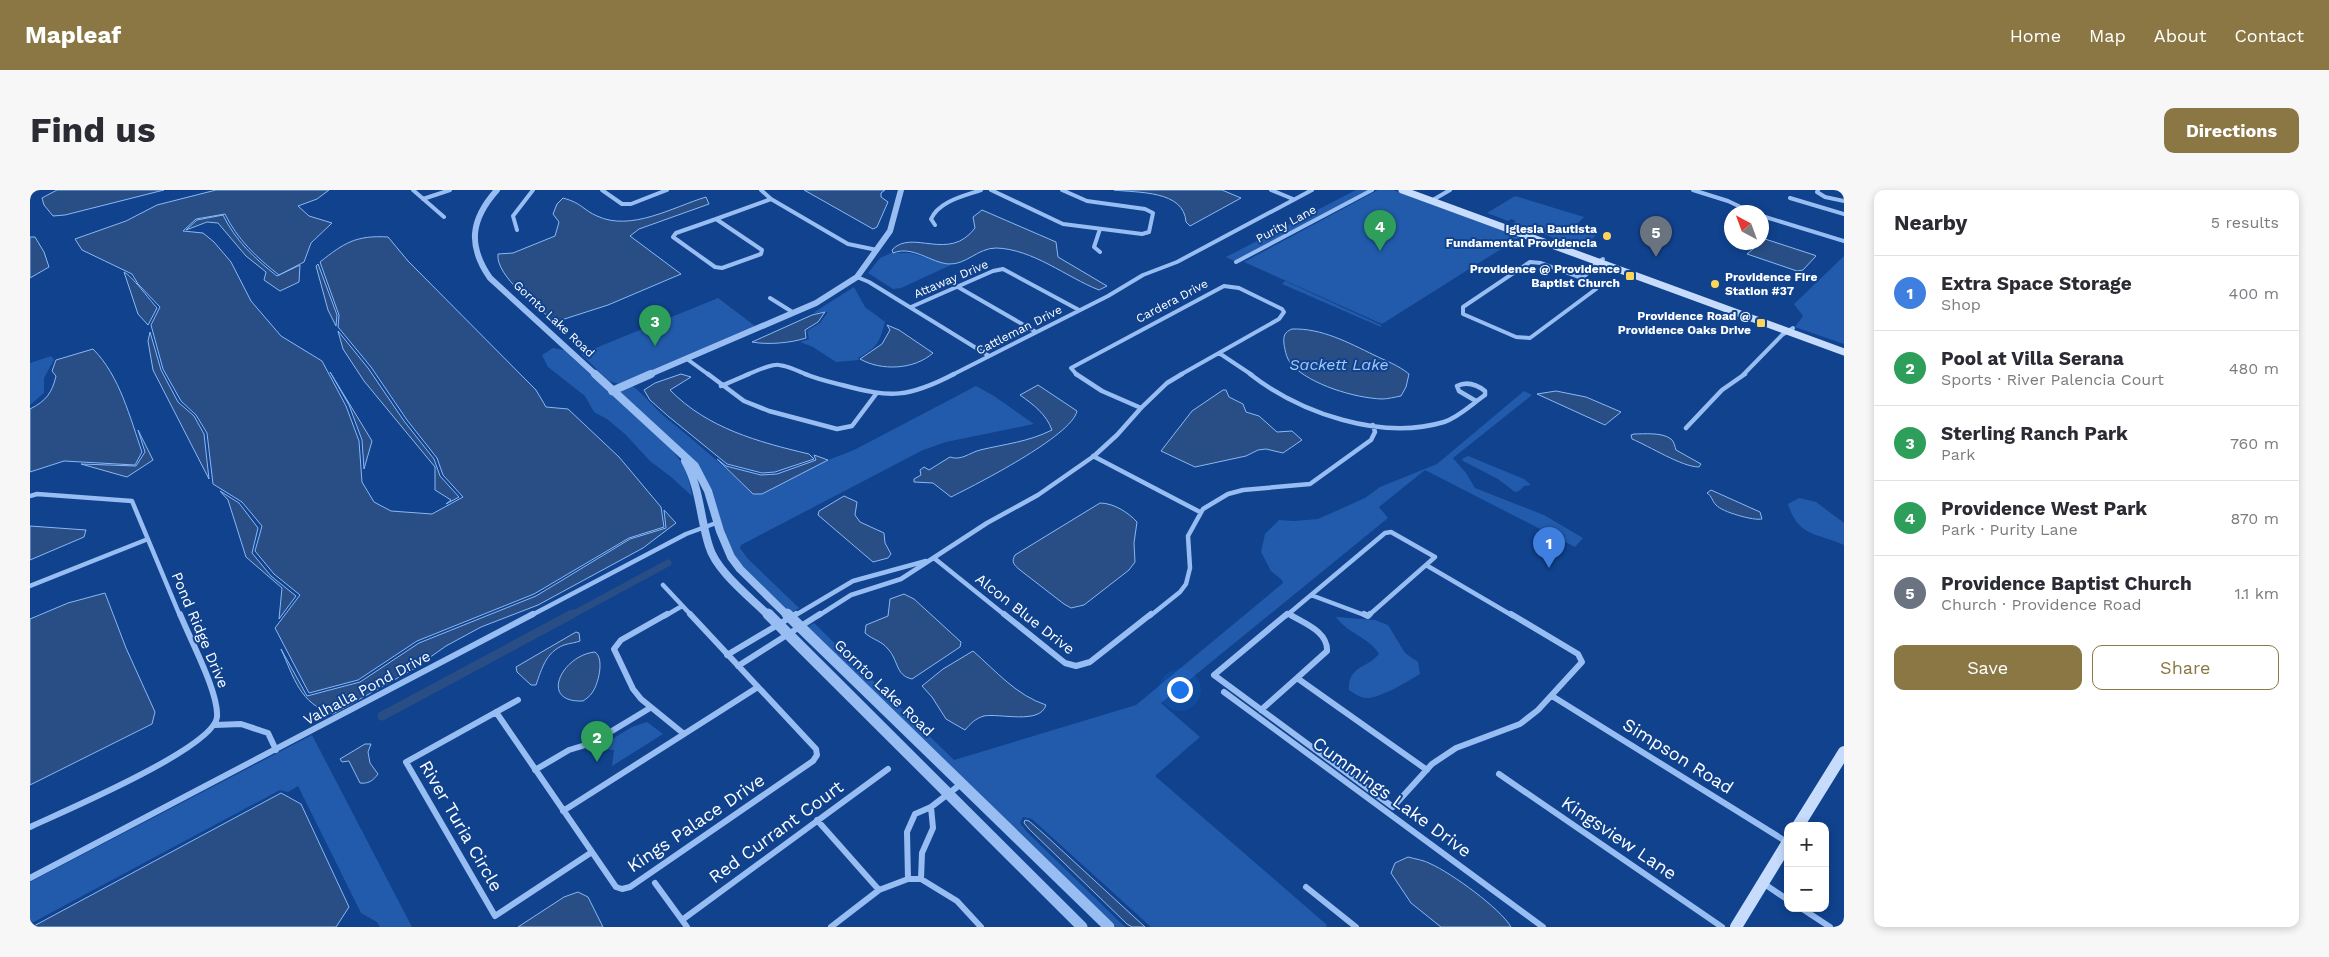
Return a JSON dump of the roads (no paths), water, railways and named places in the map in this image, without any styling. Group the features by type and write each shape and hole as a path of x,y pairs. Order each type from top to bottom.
{"main road":[{"path":"1402,190 1433,199 1790,329 1844,346"},
{"path":"1414,190 1433,199"},
{"path":"1790,329 1844,352"},
{"path":"1800,822 1844,752"},
{"path":"1736,927 1784,847"}],"street":[{"path":"413,190 444,217"},
{"path":"424,199 450,190"},
{"name":"Gornto Lake Road","path":"497,190 481,210 473,230 474,246 481,266 490,278 612,391 686,456 700,474 726,549 736,564 1109,927"},
{"path":"517,230 513,216 533,190"},
{"path":"602,190 622,204 631,204 666,192 667,190"},
{"path":"761,190 771,199 848,244 877,250"},
{"path":"612,391 816,303 856,277 890,232 901,190"},
{"path":"935,225 931,219 932,213 940,207 982,190"},
{"path":"991,190 1063,224 1142,234 1149,232 1153,213 1145,209 1087,201 1062,190"},
{"path":"1271,190 1293,199"},
{"name":"Cattleman Drive","path":"721,386 774,364 781,364 809,376 876,394 893,395 929,387 1143,275 1177,262 1312,190"},
{"name":"Purity Lane","path":"1236,262 1372,190"},
{"path":"1433,199 1450,190"},
{"path":"1693,190 1736,205"},
{"path":"1818,190 1817,192 1820,195 1844,201"},
{"path":"1790,198 1844,214"},
{"path":"716,219 762,250 760,254 722,268 715,267 673,237 676,233 771,199"},
{"path":"1769,218 1844,240"},
{"path":"1100,229 1094,247 1100,252"},
{"path":"1577,276 1600,261"},
{"path":"1582,278 1600,261"},
{"path":"1530,262 1541,263 1582,278 1595,284 1596,289 1530,338 1516,337 1466,316 1461,311 1462,307 1530,262"},
{"name":"Attaway Drive","path":"911,306 993,271 1003,269 1079,310"},
{"path":"856,277 869,282 911,306 989,356"},
{"path":"958,286 1036,332"},
{"name":"Cardera Drive","path":"800,627 851,595 901,579 987,523 1038,495 1093,456 1141,408 1150,397 1167,384 1279,319 1284,312 1273,304 1239,288 1224,286 1072,368 1076,374 1111,396 1141,408"},
{"path":"770,298 794,313"},
{"path":"1686,428 1722,390 1739,380 1790,329"},
{"path":"1219,353 1242,366 1274,392 1295,404 1330,417 1373,425 1406,427 1436,424 1454,418 1485,395 1483,388 1471,383 1463,383 1458,386 1462,394 1476,401"},
{"path":"687,359 721,386 744,401 770,411 837,429 852,426 876,394"},
{"path":"1093,456 1200,512 1215,501 1243,490 1310,484 1371,440 1375,432 1373,425"},
{"name":"Gornto Lake Road","path":"674,447 692,473 709,548 719,566 1082,927"},
{"name":"Pond Ridge Drive","path":"30,496 37,494 132,501 217,702 215,725"},
{"name":"Alcon Blue Drive","path":"934,558 1065,663 1083,665 1090,662 1180,592 1186,584 1190,568 1188,536 1200,512"},
{"name":"Valhalla Pond Drive","path":"30,878 703,526 716,523"},
{"path":"1311,595 1324,602 1368,616 1434,557 1391,532 1385,533 1214,675 1393,806 1427,770 1456,748 1520,724 1538,710 1582,662 1578,654 1426,565"},
{"path":"30,586 148,539"},
{"name":"Cardera Drive","path":"790,617 853,581 885,574 934,558"},
{"path":"885,574 891,583"},
{"name":"Kings Palace Drive","path":"496,712 616,888 630,887 813,761 817,754 816,749 663,585"},
{"path":"682,606 622,640 614,649 633,690 650,708 684,734"},
{"path":"1261,710 1327,651 1328,646 1325,637 1288,614"},
{"path":"727,655 790,617"},
{"path":"738,666 800,627"},
{"path":"1296,678 1427,770"},
{"path":"563,810 758,688"},
{"name":"Cummings Lake Drive","path":"1224,692 1543,927"},
{"name":"Simpson Road","path":"1552,696 1784,840"},
{"name":"River Turia Circle","path":"518,700 406,762 495,916 592,852"},
{"path":"535,770 569,750 592,743 650,708"},
{"path":"30,827 199,743 215,725 241,724 268,732 276,750"},
{"name":"Red Currant Court","path":"682,920 888,769"},
{"name":"Kingsview Lane","path":"1499,774 1722,927"},
{"path":"908,879 907,832 915,814 931,807 961,784"},
{"path":"921,879 922,853 933,828 931,807"},
{"path":"818,820 879,890"},
{"path":"832,927 879,890 908,879 921,879 957,900 981,927"},
{"path":"655,883 687,927"},
{"path":"1762,883 1784,897"},
{"path":"1306,887 1356,927"},
{"path":"1807,912 1830,927"}],"water":[{"path":"57,190 164,190 65,215 53,216 44,205 42,198"},
{"path":"216,190 329,190 317,199 298,206 309,216 332,223 311,243 304,262 279,275 248,248 235,232 225,214 196,219 183,231 203,233 214,242 231,262 251,301 281,336 322,361 346,406 359,441 362,482 374,502 391,511 432,514 463,497 443,475 437,458 407,420 371,367 338,327 339,315 320,262 344,245 359,239 388,237 408,261 536,390 546,407 568,409 619,457 661,507 664,527 629,538 534,594 417,641 358,680 309,693 275,628 300,595 274,574 255,551 262,526 242,502 213,484 207,433 196,415 181,401 163,369 151,325 160,307 138,284 132,274 82,250 75,239 126,221 157,205"},
{"path":"804,190 885,190 881,193 881,197 888,202 877,227 873,229"},
{"path":"1114,190 1222,190 1241,198 1190,226 1177,204 1169,199 1147,193"},
{"path":"706,197 709,204 639,229 630,236 681,274 608,305 555,322 511,282 499,263 498,254 513,253 555,236 559,222 553,214 557,204 563,198 574,202 597,216 610,220 624,221 652,216"},
{"path":"982,210 1056,242 1058,257 1107,286 1099,290 1036,258 1010,250 990,249 955,264 942,263 908,251 893,253 892,250 900,244 910,242 943,245 965,238 975,228 973,217"},
{"path":"223,215 233,233 246,249 277,276 300,265 299,282 280,291 264,280 266,272 246,256 218,223 207,222 186,230 197,220"},
{"path":"30,237 35,237 44,252 49,267 30,278"},
{"path":"1769,240 1816,256 1803,270 1797,271 1747,254 1752,250 1769,250"},
{"path":"318,264 337,315 336,326 328,310 316,266"},
{"path":"124,272 157,308 148,325 138,314"},
{"path":"825,312 818,322 805,330 806,338 779,343 752,342 812,315"},
{"path":"887,325 899,330 933,353 917,363 897,367 878,366 860,359 882,344 890,330"},
{"name":"Sackett Lake","path":"1292,329 1314,331 1335,337 1401,368 1409,374 1406,387 1401,396 1382,399 1359,396 1334,389 1310,379 1292,365 1286,355 1284,336"},
{"path":"338,331 368,368 404,421 434,459 440,476 459,497 446,504 451,500 435,490 435,467 364,381 343,349"},
{"path":"150,332 161,370 178,402 194,416 204,434 209,479 153,370 148,341"},
{"path":"93,349 117,384 142,452 135,465 64,461 30,472 30,409 44,400 50,392 56,376 52,371 56,360"},
{"path":"330,372 372,441 364,469 362,440 349,405"},
{"path":"681,374 691,377 670,390 700,414 734,432 809,454 814,459 775,472 762,473 727,464 650,400 644,390 655,383"},
{"path":"1038,385 1077,411 1071,421 1059,433 1021,459 951,497 933,483 914,482 914,479 921,475 920,470 924,467 929,470 950,457 961,457 980,450 1034,437 1052,430 1035,406 1020,395"},
{"path":"1223,390 1226,390 1229,397 1243,404 1246,412 1259,416 1277,432 1292,431 1302,440 1283,453 1266,449 1258,450 1246,456 1195,467 1161,451 1192,411"},
{"path":"1556,391 1586,397 1621,412 1605,425 1537,394"},
{"path":"138,430 153,460 127,477 81,464 136,466 145,452"},
{"path":"1631,435 1663,435 1673,441 1676,450 1701,464 1699,467 1692,466 1675,460 1632,439"},
{"path":"814,455 828,460 762,494 753,494 717,459 726,466 761,475 777,474 816,460"},
{"path":"1711,490 1760,512 1762,519 1752,519 1719,508 1707,493"},
{"path":"220,491 239,503 258,528 252,553 271,576 296,596 279,619 282,588 246,557 228,500"},
{"path":"844,496 857,502 855,515 860,522 884,533 885,543 891,554 888,558 873,562 818,515 819,511"},
{"path":"1100,503 1120,509 1137,522 1134,543 1135,562 1129,570 1084,605 1071,608 1018,568 1013,560 1015,555"},
{"path":"664,510 676,523 643,548 538,605 481,627 446,646 412,670 333,714 322,710 305,697 294,680 281,649 307,696 360,682 419,643 536,596 630,539 666,528"},
{"path":"30,526 86,530 84,537 30,560"},
{"path":"105,593 126,648 155,712 152,724 30,785 30,619 68,603"},
{"path":"904,594 914,599 961,642 960,647 912,679 900,671 886,646 865,633 866,625 888,616 890,599"},
{"path":"576,632 579,633 580,641 564,645 549,656 536,685 531,685 517,672 516,667"},
{"path":"973,651 1016,689 1035,701 1046,705 1042,711 1036,715 1019,717 984,716 973,721 965,730 946,719 932,697 922,686 943,669"},
{"path":"595,652 600,660 600,672 591,694 583,701 569,700 561,695 558,687 565,669 583,655"},
{"path":"365,744 371,744 368,752 370,763 378,774 370,782 360,783 349,761 342,762 340,759"},
{"path":"281,793 301,804 349,907 336,927 32,927"},
{"path":"1025,820 1029,821 1044,834 1145,927 1132,927 1127,924 1029,829 1024,823"},
{"path":"1408,857 1428,863 1462,883 1497,910 1511,927 1441,927 1411,903 1391,873 1395,863"},
{"path":"578,892 588,897 603,927 518,927 564,897"}],"waterway":[{"path":"570,616 668,563"},
{"path":"382,716 572,614"}],"place":[{"name":"Iglesia Bautista Fundamental Providencia","path":"1607,236"},
{"name":"Providence West Park","path":"1380,251"},
{"name":"Providence Baptist Church","path":"1656,257"},
{"name":"Providence @ Providence Baptist Church","path":"1630,276"},
{"name":"Providence Fire Station #37","path":"1715,284"},
{"name":"Providence Road @ Providence Oaks Drive","path":"1761,323"},
{"name":"Sterling Ranch Park","path":"655,346"},
{"name":"Extra Space Storage","path":"1549,568"},
{"name":"Pool at Villa Serana","path":"597,762"}]}
